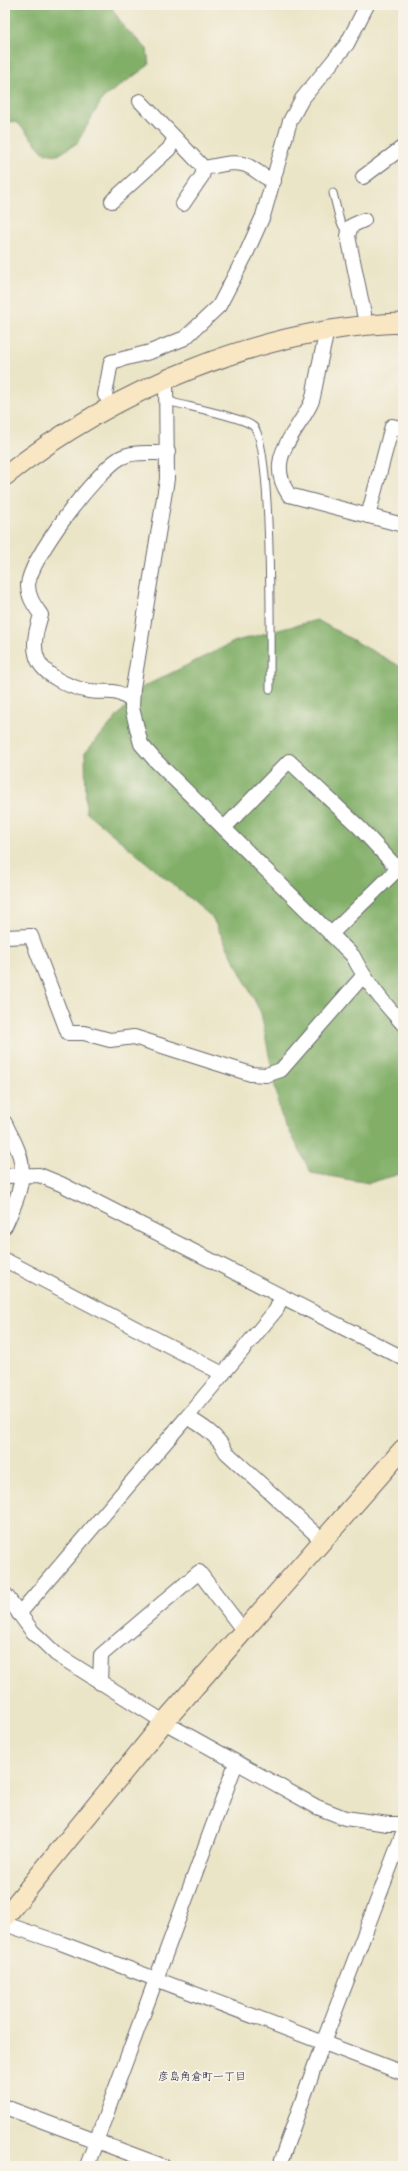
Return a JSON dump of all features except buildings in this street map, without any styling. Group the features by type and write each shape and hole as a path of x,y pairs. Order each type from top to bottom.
{"street":[{"path":"104,395 111,362 150,352 185,338 219,306 254,236 274,181 280,150 290,121 302,99 343,50 367,5"},
{"path":"140,101 204,168"},
{"path":"112,201 169,149 175,138"},
{"path":"363,178 403,148"},
{"path":"204,168 228,164 243,164 250,166 266,179 274,181"},
{"path":"183,204 202,176 204,168"},
{"path":"364,220 350,226 348,236 364,314"},
{"path":"5,476 68,432 102,412 166,379 226,356 327,331 379,324 403,323"},
{"path":"327,331 311,403 287,442 282,455 280,478 289,495 403,525"},
{"path":"166,379 168,452 167,479 132,701 132,708 141,744 154,759 332,933 353,956 363,976 403,1024"},
{"path":"368,516 392,426 403,429"},
{"path":"132,701 120,692 95,692 76,688 57,678 43,667 37,660 35,646 41,615 32,602 28,583 37,562 54,533 104,472 125,455 168,452"},
{"path":"224,828 290,760 360,828 400,867 332,933"},
{"path":"5,937 31,936 68,1033 84,1032 110,1040 134,1036 251,1074 266,1075 281,1070 363,976"},
{"path":"5,1123 21,1160 22,1175 20,1190 5,1226"},
{"path":"5,1176 39,1175 61,1184 403,1358"},
{"path":"5,1260 223,1374"},
{"path":"19,1614 276,1310 282,1296"},
{"path":"187,1417 200,1424 221,1442 226,1452 322,1540"},
{"path":"5,1917 164,1722 403,1449"},
{"path":"100,1683 102,1655 199,1572 243,1630"},
{"path":"6,1596 19,1614 56,1654 164,1722 317,1807 345,1818 381,1824 403,1824"},
{"path":"87,2166 236,1763"},
{"path":"279,2166 323,2043 403,1833"},
{"path":"5,1924 58,1942 403,2073"},
{"path":"5,2107 97,2140 163,2166"}],"lane":[{"path":"333,193 340,221 348,236"},
{"path":"167,399 176,403 249,423 260,437 267,502 270,690"}],"green space":[{"path":"5,5 110,5 124,27 147,49 149,65 103,98 77,143 58,155 44,153 18,123 5,120"},
{"path":"317,620 403,668 403,1173 369,1183 311,1173 280,1112 261,1013 212,917 86,812 85,753 143,687 236,641"}],"district":[{"name":"彦島角倉町一丁目","path":"202,2076"}]}
